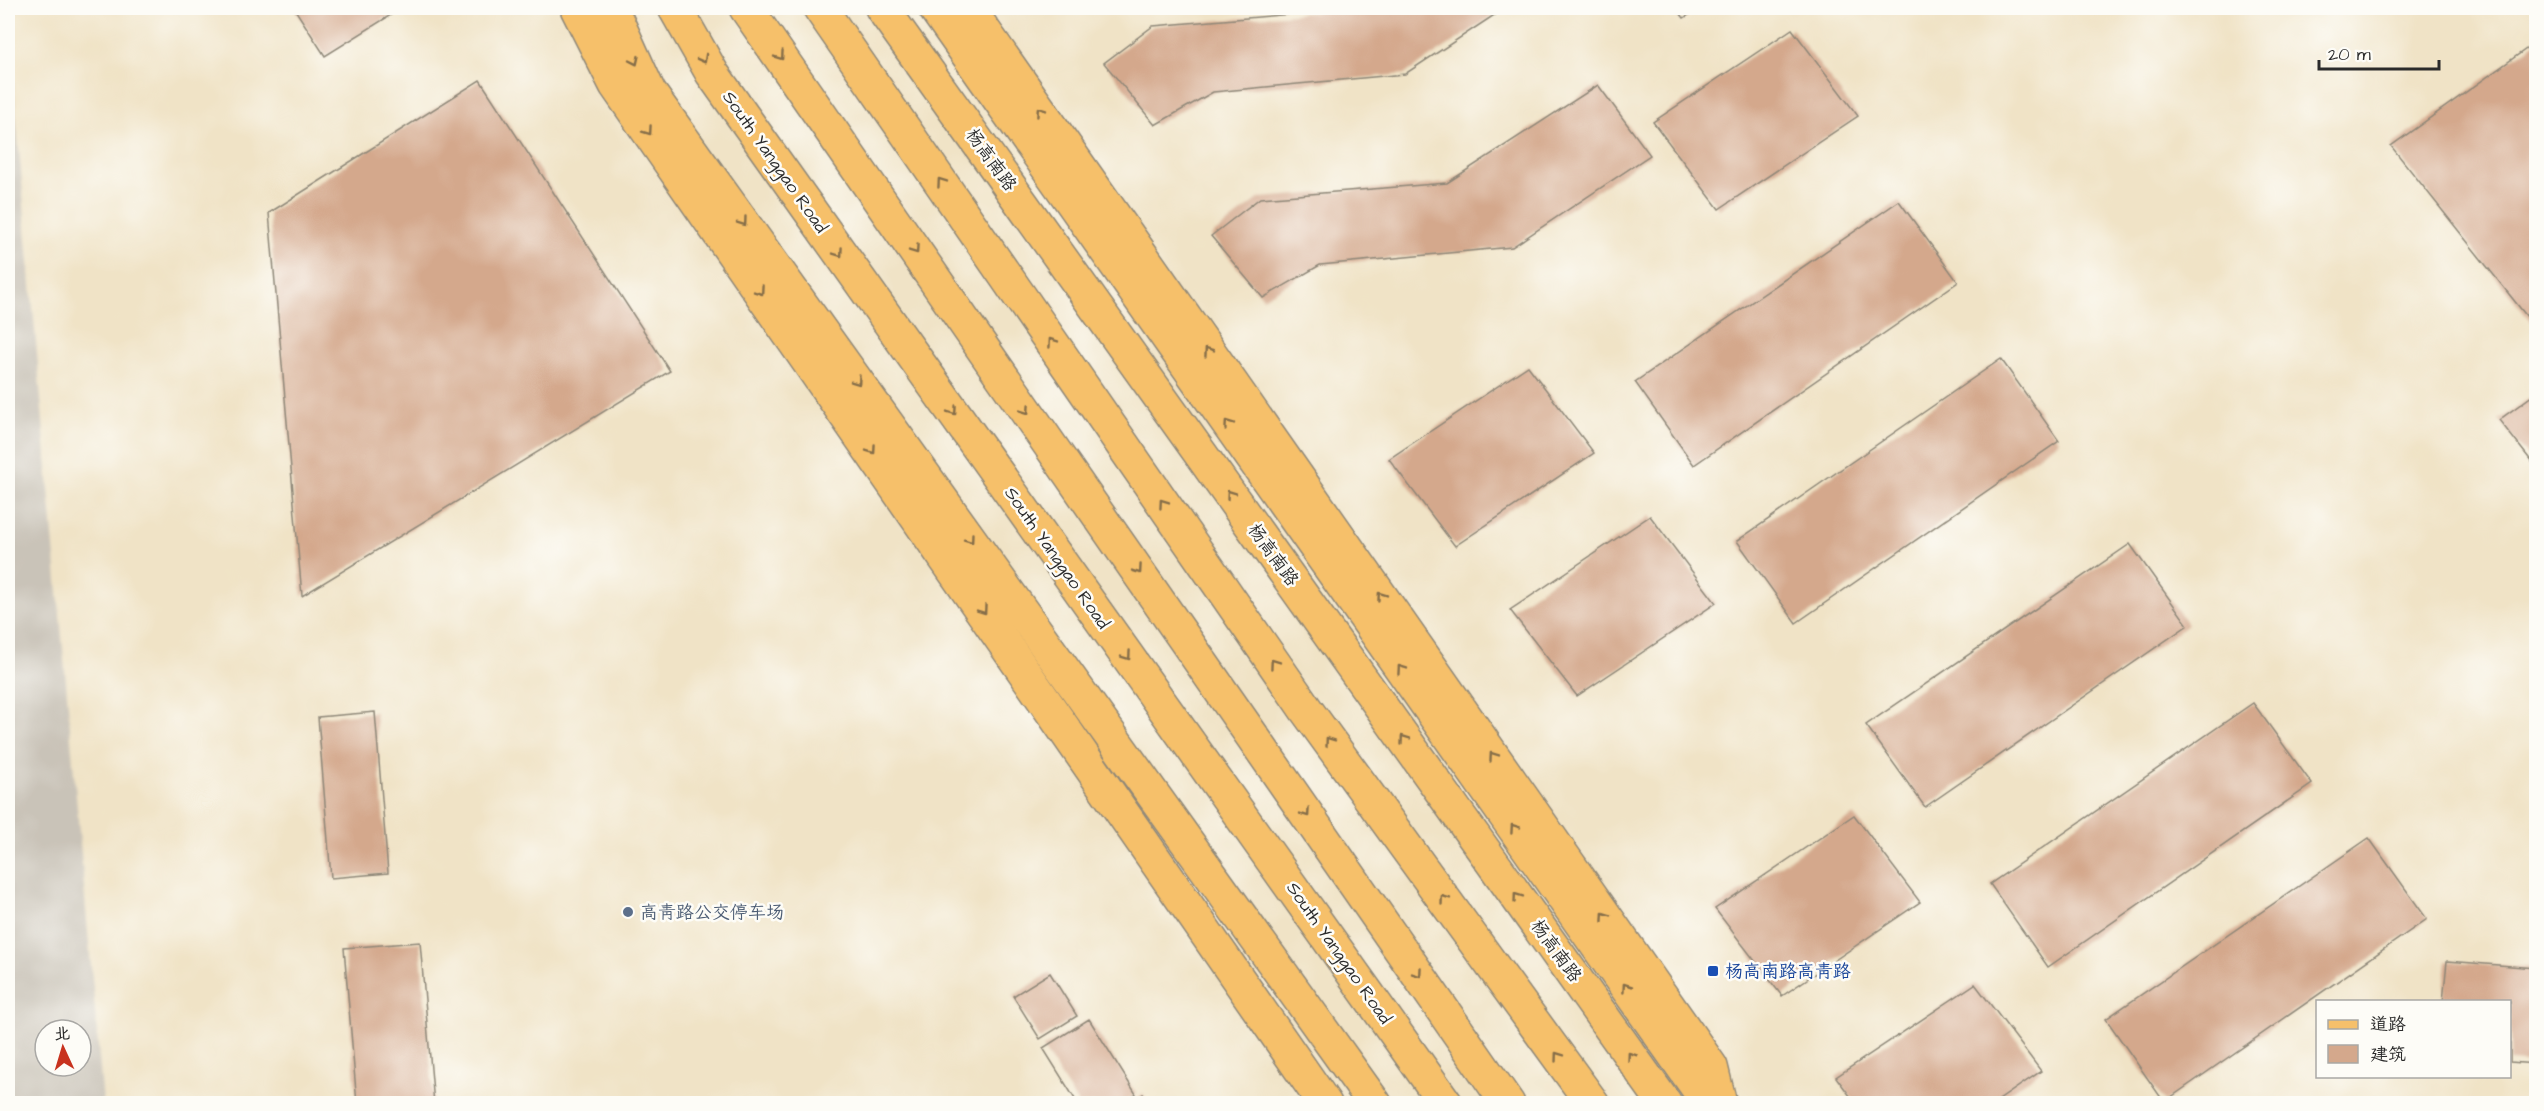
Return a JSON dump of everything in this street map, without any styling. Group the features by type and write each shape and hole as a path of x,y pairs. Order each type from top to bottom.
{"main road":[{"path":"577,8 616,85 1325,1104"},
{"path":"611,8 649,92 1375,1104"},
{"name":"South Yanggao Road","path":"675,8 712,73 1446,1104"},
{"path":"746,8 1508,1104"},
{"path":"820,8 1307,711 1593,1104"},
{"name":"杨高南路","path":"882,8 1665,1104"},
{"name":"杨高南路","path":"934,8 1709,1104"},
{"path":"968,8 1711,1067 1720,1104"}],"shaded area":[{"path":"8,24 103,1103 8,1103"}],"building":[{"path":"294,8 402,8 325,56"},
{"path":"1344,8 1505,8 1405,74 1213,92 1155,125 1104,63 1153,26"},
{"path":"1676,8 1700,8 1684,18"},
{"path":"1792,29 1858,116 1719,209 1653,122"},
{"path":"2536,42 2536,328 2391,146"},
{"path":"480,80 670,371 302,596 269,213"},
{"path":"1598,85 1650,155 1512,247 1320,265 1263,298 1211,236 1260,198 1447,183"},
{"path":"1899,201 1958,282 1694,465 1635,382"},
{"path":"2001,359 2059,441 1796,623 1737,541"},
{"path":"1528,366 1594,453 1455,546 1389,459"},
{"path":"2536,393 2536,467 2499,420"},
{"path":"1650,516 1716,603 1577,696 1510,610"},
{"path":"2130,544 2188,625 1925,807 1866,725"},
{"path":"2253,703 2312,784 2048,967 1990,884"},
{"path":"375,712 388,873 331,878 318,717"},
{"path":"1854,815 1920,902 1782,996 1715,909"},
{"path":"2369,838 2427,919 2164,1102 2106,1019"},
{"path":"420,942 434,1104 357,1104 344,948"},
{"path":"2447,961 2536,968 2536,1064 2511,1062 2511,1000 2443,1000"},
{"path":"1050,973 1077,1016 1040,1039 1013,996"},
{"path":"1975,984 2041,1071 1993,1104 1856,1104 1836,1077"},
{"path":"1089,1019 1136,1094 1121,1104 1078,1104 1043,1048"},
{"path":"1143,1094 1149,1104 1129,1104"}],"place":[{"name":"高青路公交停车场","path":"628,912"},
{"name":"杨高南路高青路","path":"1713,971"}]}
